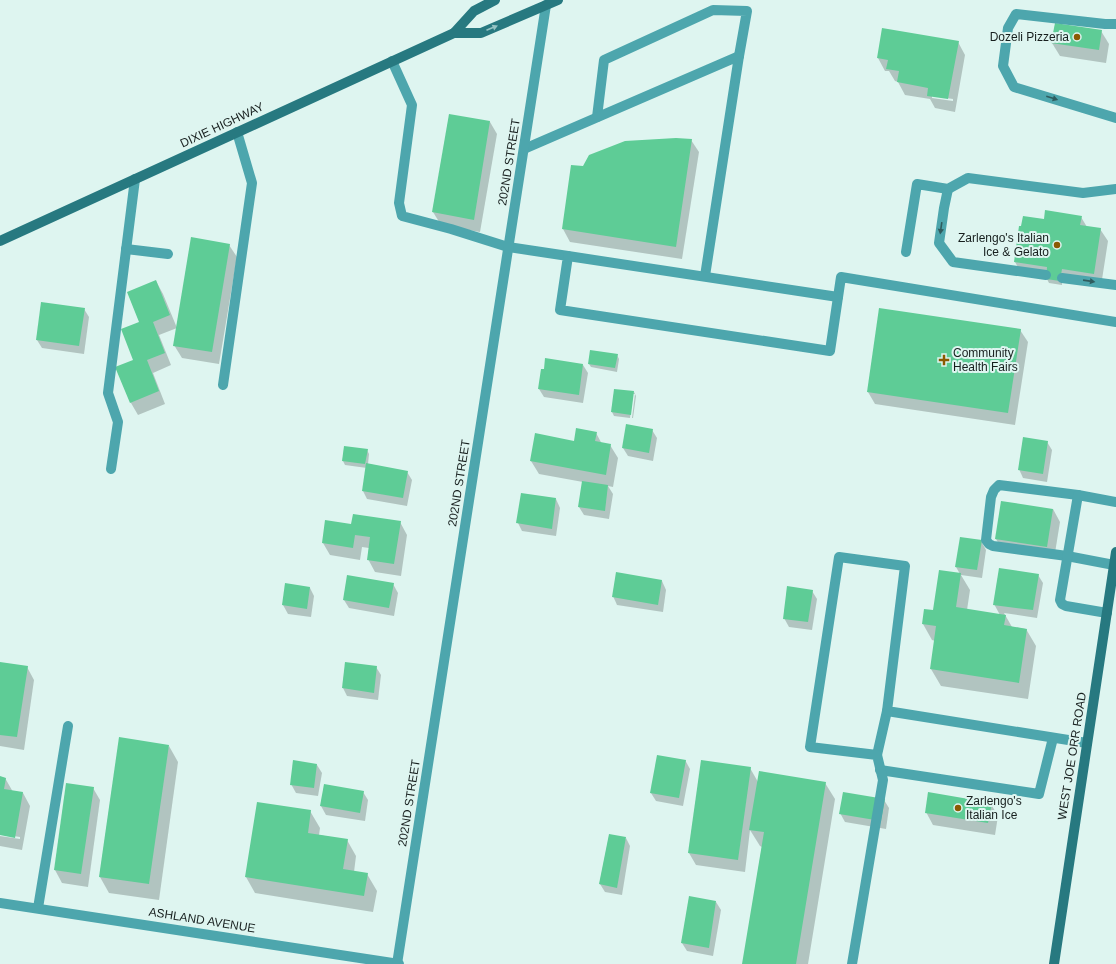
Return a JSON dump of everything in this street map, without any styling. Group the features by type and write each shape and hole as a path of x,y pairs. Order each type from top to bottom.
{"main road":[{"name":"DIXIE HIGHWAY","path":"454,33 474,10 495,0"},
{"name":"DIXIE HIGHWAY","path":"0,240 454,33 481,33 558,0"},
{"name":"WEST JOE ORR ROAD","path":"1054,964 1116,552"}],"street":[{"name":"202ND STREET","path":"398,964 546,5"},
{"path":"597,117 604,60 713,10 747,11 705,276"},
{"path":"1116,24 1016,14 1008,28 1002,66 1014,87 1116,118"},
{"path":"524,149 739,56"},
{"path":"392,61 412,105 399,203 402,216 508,248 705,276 838,297"},
{"path":"223,385 252,183 237,132"},
{"path":"906,252 917,184 948,189 968,178 1083,193 1116,189"},
{"path":"111,469 118,422 108,393 135,179"},
{"path":"948,189 939,243 954,262 1046,275"},
{"path":"126,249 168,254"},
{"path":"568,256 560,310 830,351 841,277 1116,322"},
{"path":"1062,278 1116,285"},
{"path":"1114,565 1067,556 993,546 986,540 991,497 994,490 999,485 1078,495 1116,502"},
{"path":"1078,495 1060,600 1062,604 1107,613"},
{"path":"852,964 883,780 877,755 887,711 905,566 839,557 810,747 877,755"},
{"path":"887,711 1087,743"},
{"path":"38,908 68,726"},
{"path":"880,770 1039,794 1053,738"},
{"name":"ASHLAND AVENUE","path":"0,903 398,964"}],"building":[{"name":"Dozeli Pizzeria","path":"1055,23 1102,30 1099,50 1051,43"},
{"path":"882,28 959,41 948,99 927,96 928,88 897,82 899,71 886,69 888,60 877,58"},
{"path":"449,114 490,121 474,220 432,212"},
{"path":"676,138 692,139 676,247 562,229 571,165 583,166 589,155 625,141"},
{"name":"Zarlengo's Italian Ice & Gelato","path":"1045,210 1082,216 1080,225 1101,228 1094,274 1062,269 1060,281 1046,279 1047,267 1014,262 1019,226 1021,226 1023,216 1044,219"},
{"path":"191,237 230,244 212,352 173,346"},
{"path":"156,280 170,315 153,322 165,353 147,360 159,391 130,403 115,367 133,360 121,329 139,322 127,292"},
{"path":"41,302 85,308 79,346 36,340"},
{"name":"Community Health Fairs","path":"879,308 1021,329 1008,413 867,392"},
{"path":"590,350 618,354 615,368 588,364"},
{"path":"545,358 583,364 579,395 538,389 541,369 544,369"},
{"path":"614,389 634,391 631,415 611,412"},
{"path":"626,424 653,429 649,453 622,448"},
{"path":"576,428 597,432 595,441 611,444 606,475 530,461 535,433 574,441"},
{"path":"1023,437 1048,441 1043,474 1018,470"},
{"path":"344,446 368,449 365,464 342,461"},
{"path":"366,463 408,471 403,498 362,491"},
{"path":"582,481 608,485 605,511 578,507"},
{"path":"521,493 556,498 552,529 516,523"},
{"path":"1001,501 1053,509 1047,547 995,539"},
{"path":"353,514 401,521 394,564 367,560 370,537 355,535 353,548 322,543 325,520 351,524"},
{"path":"960,537 982,540 977,570 955,567"},
{"path":"999,568 1039,574 1033,610 993,605"},
{"path":"939,570 961,573 956,607 1006,615 1004,625 1027,629 1019,683 930,669 936,626 922,624 924,609 933,610"},
{"path":"616,572 662,580 658,605 612,597"},
{"path":"347,575 394,583 389,608 343,600"},
{"path":"285,583 310,587 307,609 282,605"},
{"path":"787,586 813,590 808,622 783,619"},
{"path":"0,662 28,666 17,737 0,735"},
{"path":"345,662 377,666 374,693 342,688"},
{"path":"119,737 169,745 149,884 99,877"},
{"path":"657,755 686,760 679,798 650,793"},
{"path":"293,760 317,764 314,788 290,785"},
{"path":"701,760 751,767 738,860 688,853"},
{"path":"759,771 826,782 796,964 742,964 764,832 749,830"},
{"path":"0,776 6,778 4,789 23,792 15,838 0,835"},
{"path":"66,783 94,787 81,874 54,870"},
{"path":"324,784 364,791 360,813 320,806"},
{"path":"843,792 885,799 881,821 839,814"},
{"name":"Zarlengo's Italian Ice","path":"928,792 992,803 988,823 925,813"},
{"path":"257,802 311,810 308,833 348,839 343,869 368,873 364,896 245,877"},
{"path":"609,834 626,837 617,888 599,884"},
{"path":"689,896 716,901 709,948 681,943"}],"place":[{"name":"Dozeli Pizzeria","path":"1077,37"},
{"name":"Zarlengo's Italian Ice & Gelato","path":"1057,245"},
{"name":"Community Health Fairs","path":"944,360"},
{"name":"Zarlengo's Italian Ice","path":"958,808"}]}
